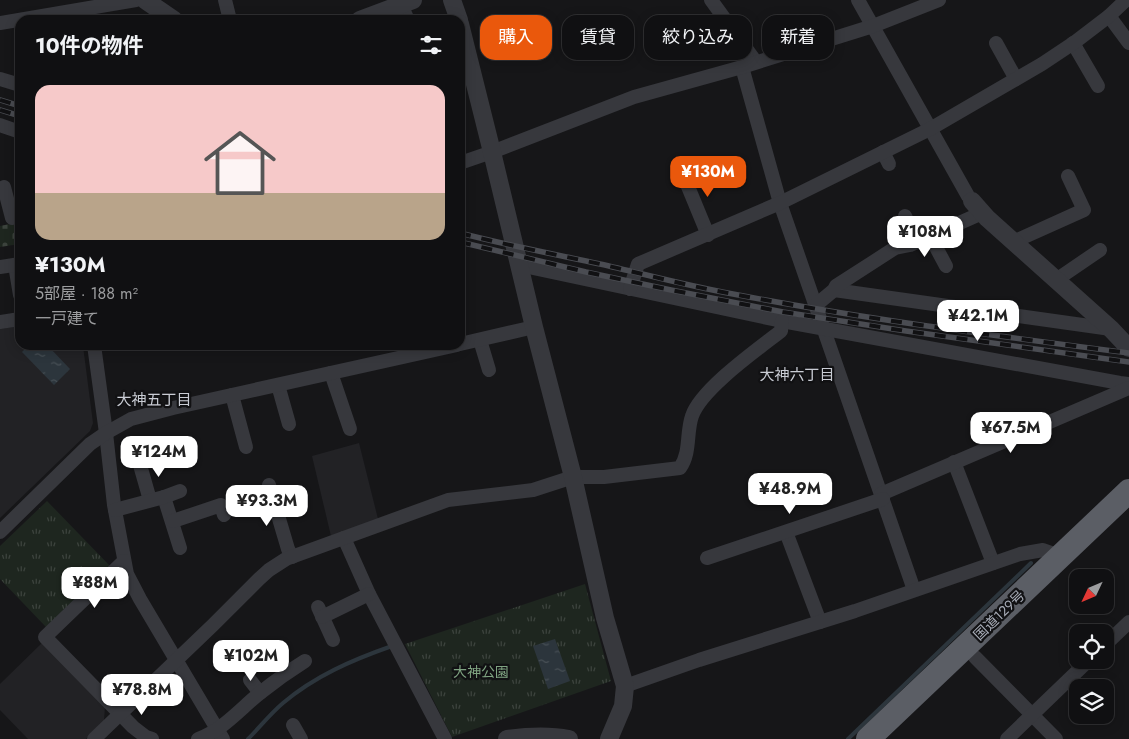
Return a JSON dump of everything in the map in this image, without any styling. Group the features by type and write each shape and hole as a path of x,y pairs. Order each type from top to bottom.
{"highway":[{"name":"国道129号","path":"868,739 1129,491"},
{"name":"国道129号","path":"889,739 1129,509"}],"street":[{"path":"65,15 136,0"},
{"path":"145,0 167,15"},
{"path":"225,0 229,15"},
{"path":"452,0 457,15"},
{"path":"711,0 756,62"},
{"path":"858,0 968,196 1013,242 1129,347"},
{"path":"465,161 634,97 872,26 939,0"},
{"path":"630,289 638,264 886,158 930,128 1042,64 1109,16 1126,0"},
{"path":"375,15 400,7"},
{"path":"1109,16 1129,43"},
{"path":"0,23 15,21"},
{"path":"996,43 1016,79"},
{"path":"1073,43 1098,86"},
{"path":"465,44 534,327 573,476 605,618 625,686 623,706 609,739"},
{"path":"742,66 780,202 914,590"},
{"path":"0,79 15,84"},
{"path":"0,125 15,130"},
{"path":"682,172 708,235"},
{"path":"1013,242 1084,210 1075,182"},
{"path":"4,187 12,218 15,217"},
{"path":"816,305 834,290 836,286 896,248 910,245 930,236 977,207"},
{"path":"905,216 917,242"},
{"path":"930,236 946,266"},
{"path":"1056,280 1100,250"},
{"path":"0,267 15,264"},
{"path":"519,265 782,322 1129,384"},
{"path":"834,290 1111,329"},
{"path":"0,322 15,319"},
{"path":"94,739 259,579 286,559 448,500 533,490 573,476 604,477 680,468 685,460 692,415 704,397 730,372 781,331 782,322"},
{"path":"465,343 534,327"},
{"path":"480,340 489,370"},
{"path":"95,350 115,510 127,574 175,660 220,734"},
{"path":"0,532 90,444 106,433 135,418 435,350"},
{"path":"331,373 350,429"},
{"path":"278,385 289,424"},
{"path":"707,558 882,497 954,462 1129,388"},
{"path":"232,395 246,448"},
{"path":"954,462 993,563"},
{"path":"140,465 150,500"},
{"path":"115,510 180,491"},
{"path":"269,493 292,557"},
{"path":"164,496 180,548"},
{"path":"173,521 221,505 224,515"},
{"path":"786,532 820,622"},
{"path":"344,538 369,594 445,739"},
{"path":"625,686 1020,554 1043,550 1060,556"},
{"path":"124,561 45,637 120,714 146,737 152,739"},
{"path":"333,640 320,612 369,594"},
{"path":"1114,636 1129,622"},
{"path":"975,657 1056,739"},
{"path":"198,739 220,734 260,693 305,661"},
{"path":"1007,739 1080,669"},
{"path":"250,680 260,693"},
{"path":"293,725 301,739"},
{"path":"507,739 524,736 569,739"}],"shaded area":[{"path":"15,327 15,350 84,350 93,423 90,431 0,518 0,329"},
{"path":"359,443 378,519 331,536 312,456"},
{"path":"43,642 105,706 104,721 86,739 28,739 0,710 0,684"}],"green space":[{"path":"15,223 15,245 0,247 0,226"},
{"path":"47,501 110,566 46,627 0,579 0,546"},
{"name":"大神公園","path":"585,584 611,681 452,737 405,644"}],"water":[{"path":"24,350 52,350 70,369 54,385 22,352"},
{"path":"555,639 570,681 548,689 533,646"}],"waterway":[{"path":"848,739 1031,563"},
{"path":"248,739 278,707 295,693 348,663 392,646"}],"railway":[{"path":"0,100 15,104"},
{"path":"0,110 15,114"},
{"path":"465,234 699,287 782,303 931,326 1129,353"},
{"path":"465,243 586,272 783,312 1129,362"}],"district":[{"name":"大神六丁目","path":"797,375"},
{"name":"大神五丁目","path":"154,400"}]}
